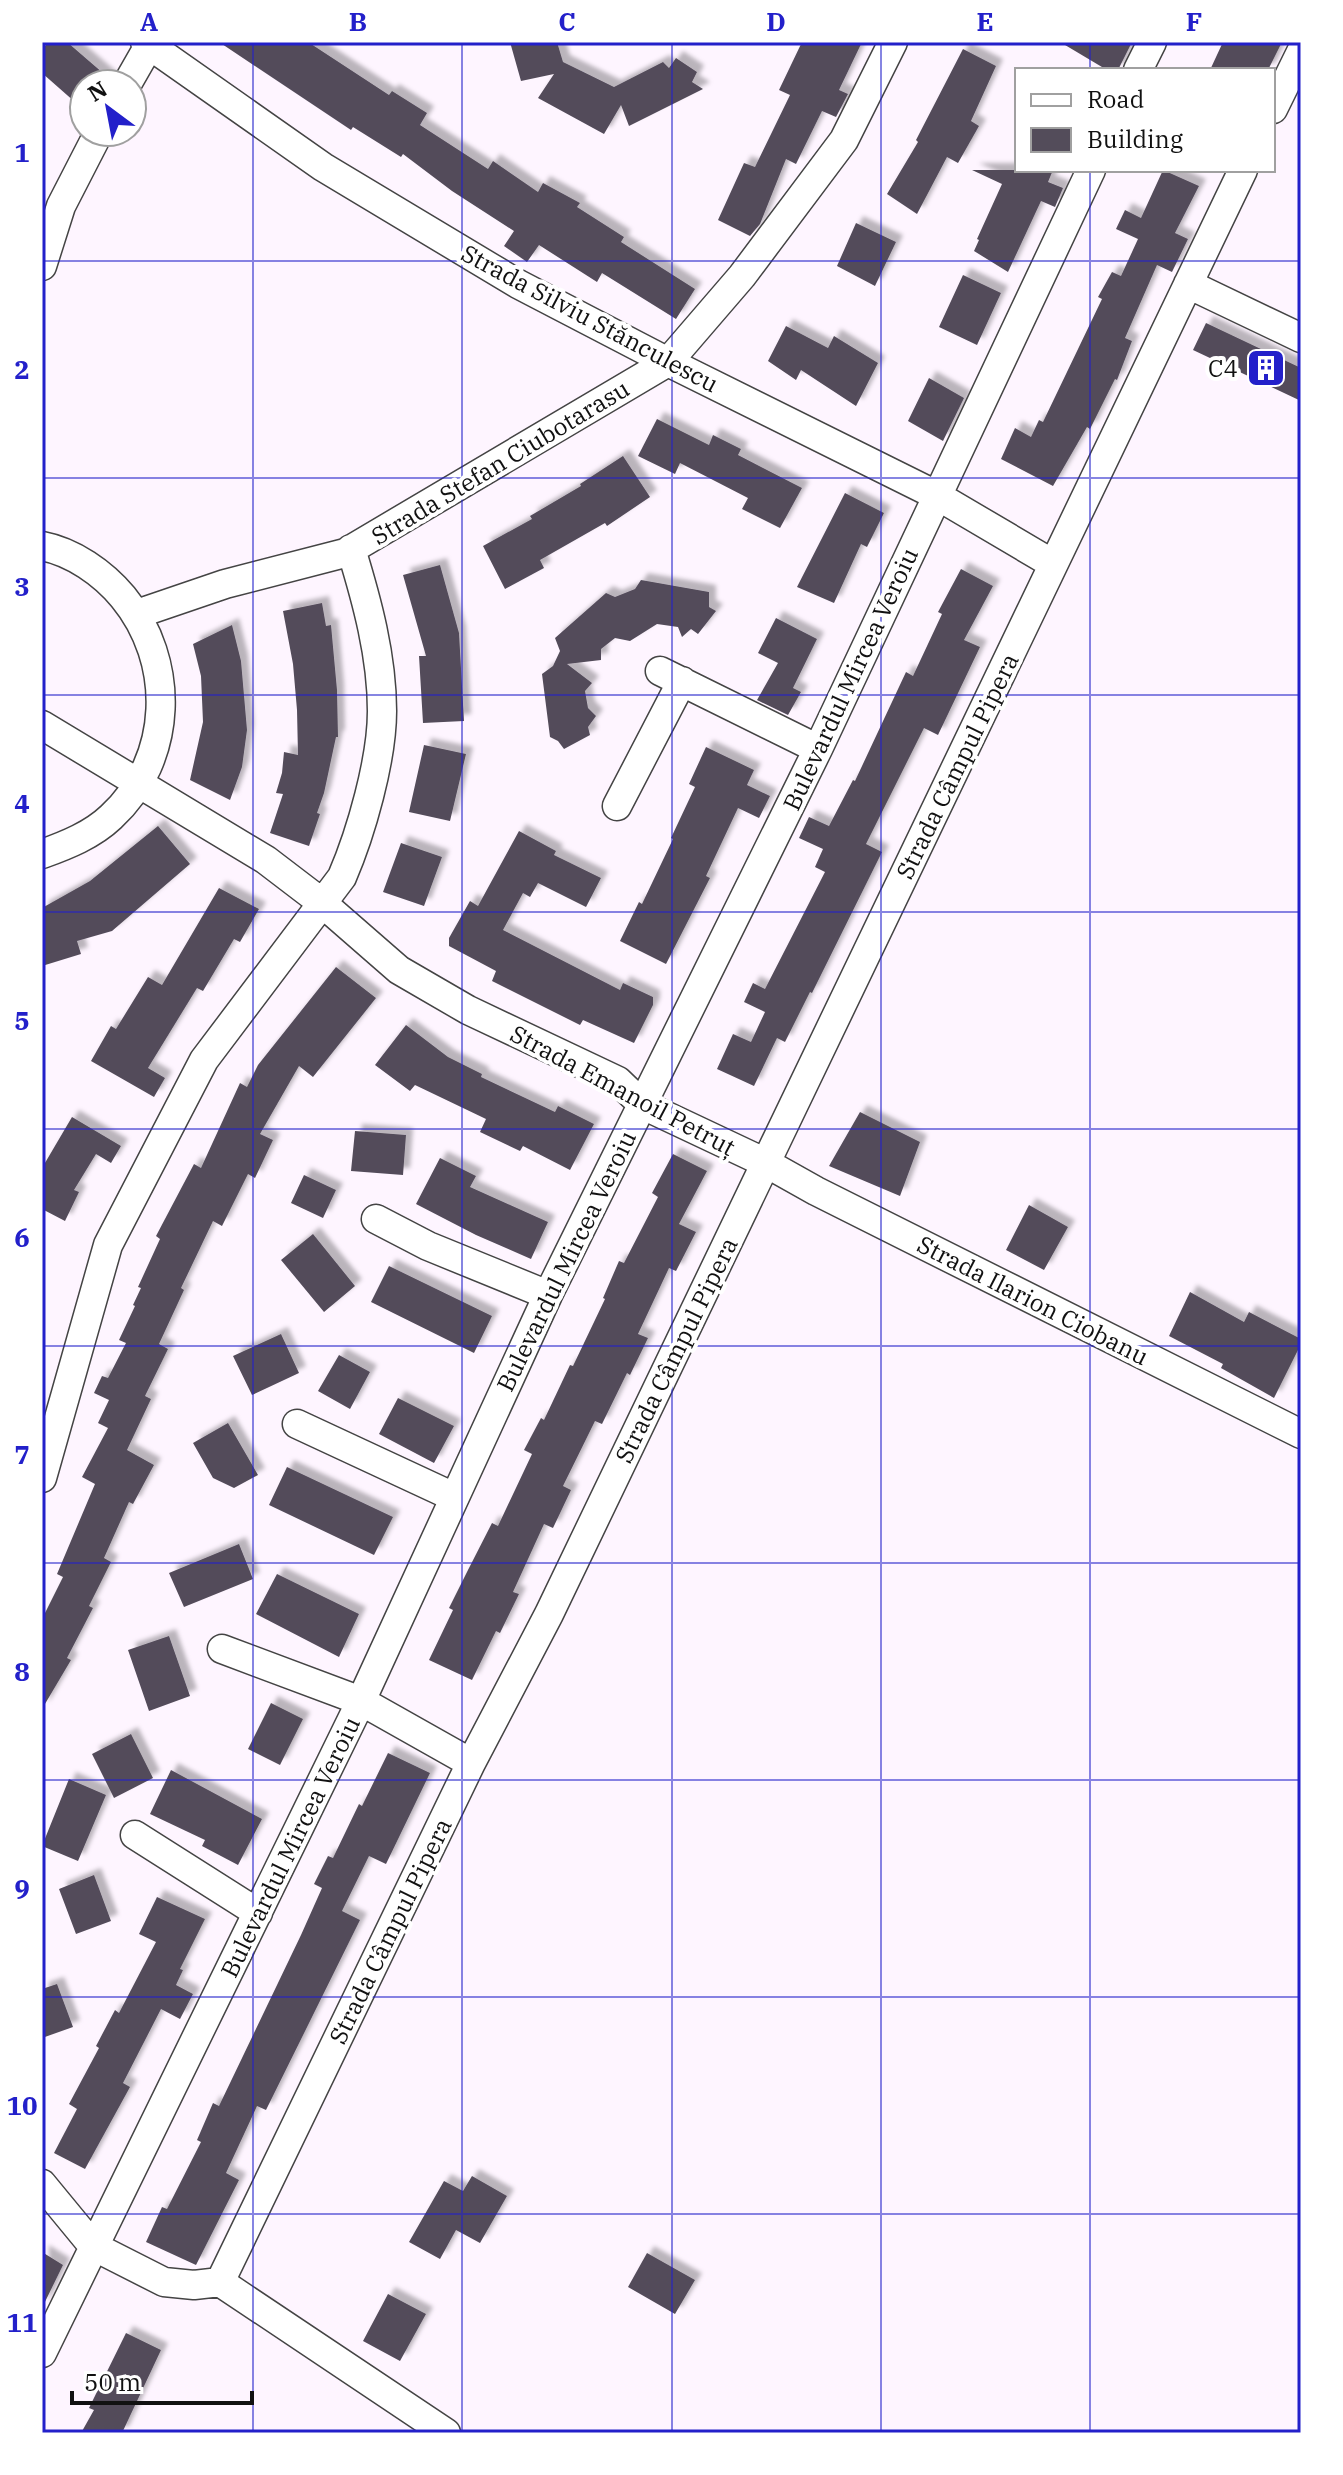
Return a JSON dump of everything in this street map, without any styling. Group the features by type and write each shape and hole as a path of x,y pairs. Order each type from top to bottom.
{"street":[{"name":"Strada Stefan Ciubotarasu","path":"137,614 225,584 351,549 668,362 742,276 844,140 893,42"},
{"path":"1139,68 1152,42"},
{"name":"Strada Silviu Stănculescu","path":"148,43 323,167 518,284 936,495 1053,564"},
{"path":"135,68 148,43"},
{"path":"1275,105 1301,52"},
{"path":"42,266 61,206 91,148"},
{"name":"Bulevardul Mircea Veroiu","path":"42,2353 361,1701 548,1295 818,749 1090,172"},
{"name":"Strada Câmpul Pipera","path":"220,2282 471,1763 549,1614 1242,172"},
{"path":"1188,284 1301,338"},
{"path":"42,546 82,562 113,584 137,614 156,654 163,698 157,742 140,783 111,817 74,843 42,854"},
{"path":"42,1478 108,1245 204,1060 342,877 354,850 378,749 382,712 377,649 351,549"},
{"path":"617,806 671,676 818,749"},
{"name":"Strada Emanoil Petruț","path":"42,725 266,860 321,902 399,970 468,1010 618,1081 643,1105 766,1163"},
{"name":"Strada Ilarion Ciobanu","path":"766,1163 844,1206 1301,1434"},
{"path":"376,1219 428,1246 548,1295"},
{"path":"297,1424 454,1497"},
{"path":"222,1649 361,1701 471,1763"},
{"path":"135,1835 258,1913"},
{"path":"42,2184 93,2246 164,2282 194,2285 220,2282 446,2433"}],"building":[{"path":"48,42 67,42 97,68 68,68 68,96 42,73 42,50"},
{"path":"219,42 308,42 389,95 392,91 427,113 420,125 488,169 493,161 538,192 543,183 580,203 577,207 624,237 621,242 695,289 676,319 602,273 597,282 539,245 527,262 504,246 514,231 452,191 403,154 401,157 353,127 351,130"},
{"path":"510,42 557,42 563,62 614,87 663,62 669,68 676,58 697,72 692,82 703,89 629,126 621,105 604,134 538,98 554,74 521,81"},
{"path":"802,42 862,42 839,90 848,94 836,117 822,111 796,164 786,159 760,224 750,236 718,220 744,163 755,167 790,95 779,90"},
{"path":"1060,42 1132,42 1119,68 1104,68"},
{"path":"1223,42 1282,42 1269,68 1211,68"},
{"path":"963,49 996,66 971,121 979,126 958,163 947,157 917,214 887,194 918,142 916,140"},
{"path":"972,170 1052,172 1048,182 1063,188 1055,207 1041,201 1008,272 974,251 1002,184"},
{"path":"1162,172 1199,186 1175,233 1188,239 1172,272 1157,265 1125,338 1132,341 1117,380 1053,486 1001,459 1015,428 1031,437 1039,420 1043,422 1102,299 1098,297 1112,272 1121,276 1138,239 1116,229 1125,210 1141,218"},
{"path":"856,223 896,242 875,286 837,266"},
{"path":"963,275 1001,293 977,345 939,327"},
{"path":"1206,323 1301,368 1301,401 1193,350"},
{"path":"786,326 828,348 834,336 878,363 856,406 801,370 796,380 768,361"},
{"path":"929,378 964,398 943,441 908,421"},
{"path":"657,419 709,445 713,435 741,449 738,455 802,488 780,528 742,509 748,498 680,463 675,474 638,456"},
{"path":"623,456 650,497 607,526 605,523 540,560 544,568 505,589 483,546 532,519 530,516 581,486"},
{"path":"845,493 884,513 867,547 861,544 834,603 797,587"},
{"path":"440,565 459,633 464,721 423,723 419,656 426,656 403,575"},
{"path":"961,569 993,586 964,640 980,647 938,735 924,728 866,844 882,852 812,993 785,1042 777,1038 754,1086 717,1069 733,1034 751,1042 765,1012 744,1002 753,983 765,989 825,872 815,867 823,849 799,838 809,817 829,826 855,781 906,672 913,676 942,614 938,612"},
{"path":"641,580 709,592 709,607 716,611 698,634 691,629 682,637 678,627 657,624 630,641 615,638 601,649 601,660 567,664 592,683 585,691 588,708 596,716 588,727 590,735 564,749 550,737 542,674 553,666 560,651 555,638 606,593 615,597 635,589"},
{"path":"322,603 326,626 331,625 338,737 317,813 320,814 309,846 270,833 283,794 276,793 284,752 298,755 293,664 283,611"},
{"path":"776,618 817,639 793,688 801,692 788,715 757,700 778,663 758,653"},
{"path":"232,625 241,661 247,730 242,767 230,800 190,780 203,722 201,676 193,644"},
{"path":"424,745 466,754 450,821 409,812"},
{"path":"706,747 754,770 747,785 770,796 759,818 738,808 706,876 710,878 666,964 620,941 639,902 642,904 673,839 695,787 689,784"},
{"path":"158,826 190,864 112,931 77,941 81,954 42,966 42,908 90,881"},
{"path":"519,831 556,851 554,855 601,878 586,907 538,883 530,897 523,893 503,930 620,990 623,983 653,997 653,1005 634,1043 583,1020 580,1025 492,981 496,971 449,946 449,938 470,901 478,906"},
{"path":"401,843 442,857 424,906 383,892"},
{"path":"219,888 259,909 240,942 234,939 203,991 197,988 148,1068 165,1078 154,1097 91,1061 111,1026 116,1029 148,977 162,985"},
{"path":"336,967 376,998 313,1077 299,1066 260,1134 273,1140 255,1178 248,1174 222,1226 213,1221 181,1288 184,1290 159,1344 168,1349 145,1396 151,1399 127,1450 154,1465 133,1504 129,1502 104,1558 111,1562 89,1606 93,1608 67,1658 71,1660 42,1709 42,1619 63,1577 57,1574 95,1484 82,1477 108,1428 98,1423 109,1400 94,1393 102,1376 108,1378 126,1343 119,1340 160,1239 156,1236 194,1164 201,1168 240,1083 247,1087 258,1065"},
{"path":"406,1025 448,1057 482,1074 481,1077 555,1112 558,1106 594,1124 570,1170 523,1146 520,1151 480,1132 486,1119 415,1085 410,1091 375,1065"},
{"path":"860,1112 920,1142 900,1196 829,1166"},
{"path":"72,1117 121,1146 111,1163 96,1154 74,1190 79,1192 65,1221 42,1209 42,1168"},
{"path":"355,1131 406,1135 403,1175 351,1171"},
{"path":"673,1154 707,1171 679,1224 696,1232 676,1271 669,1268 638,1334 648,1338 602,1424 595,1421 563,1486 571,1490 553,1528 544,1524 513,1592 519,1594 500,1633 496,1631 472,1680 429,1660 468,1570 492,1523 498,1526 532,1454 524,1450 541,1418 544,1420 570,1365 573,1366 605,1299 619,1261 624,1263 658,1197 652,1193"},
{"path":"440,1158 476,1176 470,1187 548,1222 531,1259 416,1204"},
{"path":"304,1175 336,1190 323,1218 291,1203"},
{"path":"1029,1205 1068,1227 1044,1270 1006,1250"},
{"path":"313,1234 355,1286 324,1312 281,1260"},
{"path":"389,1266 492,1316 474,1353 371,1302"},
{"path":"1190,1292 1244,1322 1249,1312 1301,1339 1274,1398 1221,1368 1223,1364 1169,1336"},
{"path":"281,1334 299,1373 252,1395 233,1356"},
{"path":"339,1355 370,1372 350,1409 318,1391"},
{"path":"398,1398 454,1426 434,1463 379,1434"},
{"path":"228,1423 258,1475 234,1488 213,1478 193,1443"},
{"path":"287,1467 393,1517 374,1555 269,1505"},
{"path":"239,1544 253,1579 184,1607 169,1573"},
{"path":"277,1574 359,1614 339,1657 256,1614"},
{"path":"169,1636 190,1696 149,1711 128,1650"},
{"path":"271,1703 303,1719 280,1765 248,1749"},
{"path":"131,1734 153,1778 114,1798 92,1754"},
{"path":"388,1753 430,1773 386,1864 369,1856 342,1911 360,1920 266,2110 257,2106 226,2173 239,2180 196,2265 146,2242 162,2207 167,2209 201,2142 197,2140 213,2103 219,2106 301,1935 322,1888 314,1884 328,1856 333,1858"},
{"path":"171,1770 262,1819 238,1865 202,1846 205,1840 150,1814"},
{"path":"69,1779 106,1795 78,1861 42,1846"},
{"path":"94,1875 111,1921 76,1934 59,1889"},
{"path":"157,1897 205,1919 180,1969 183,1970 176,1985 193,1994 180,2019 161,2009 123,2083 130,2087 85,2169 54,2153 77,2109 69,2104 99,2048 96,2046 115,2010 119,2013 156,1942 139,1934"},
{"path":"57,1984 73,2027 42,2038 42,1989"},
{"path":"472,2176 507,2196 480,2243 456,2230 440,2259 409,2242 444,2181 463,2191"},
{"path":"42,2252 63,2265 42,2308"},
{"path":"647,2253 695,2280 675,2314 628,2287"},
{"path":"388,2294 426,2314 400,2361 363,2341"},
{"path":"126,2333 161,2350 122,2433 81,2433 94,2410 89,2408"}],"place":[{"name":"C4","path":"1266,368"}]}
